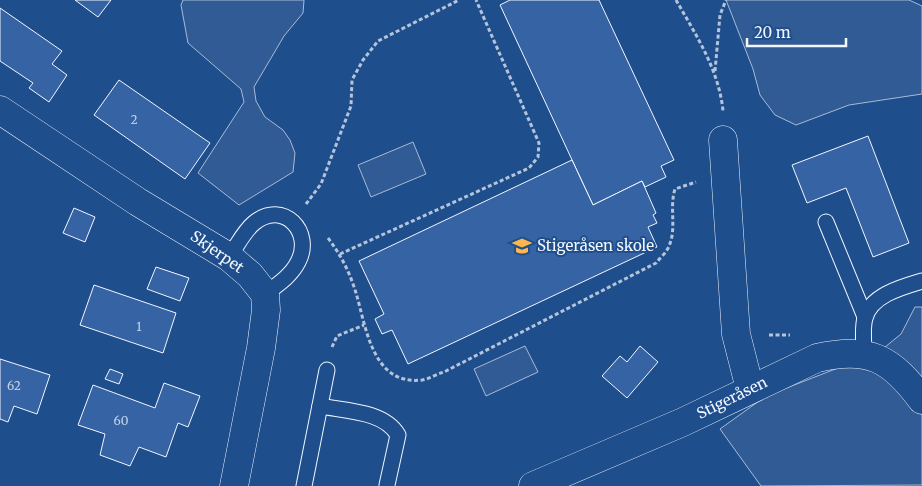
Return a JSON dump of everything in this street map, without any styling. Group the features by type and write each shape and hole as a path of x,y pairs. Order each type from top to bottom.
{"street":[{"name":"Skjerpet","path":"0,110 138,202 229,257 250,275 265,294"},
{"path":"723,140 736,334 750,389"},
{"path":"234,486 261,348 266,310 265,294"},
{"name":"Stigeråsen","path":"533,486 683,422 817,358 841,353 864,353 886,363 906,378 922,400"}],"lane":[{"path":"229,257 252,224 263,216 276,213 296,217 303,241 298,263 288,276 265,294"},
{"path":"826,222 865,318 864,353"},
{"path":"865,318 877,299 922,281"},
{"path":"304,486 327,370"},
{"path":"320,406 382,419 393,427 398,436 387,485"}],"path":[{"path":"459,0 378,41 363,60 352,80 351,106 321,184 296,217 326,236 340,254 356,292 364,324 374,352 391,372 404,378 422,380 444,372 656,263 669,248 672,234 672,200 675,190 682,185 725,174"},
{"path":"340,254 529,168 538,157 539,143 476,0"},
{"path":"676,0 715,72 721,89 723,140"},
{"path":"715,72 720,15 726,0"},
{"path":"327,370 332,344 337,336 364,324"}],"shaded area":[{"path":"183,0 304,0 303,13 284,36 254,87 256,101 265,117 283,130 290,140 295,153 293,172 239,205 198,173 244,102 241,89 188,43 181,5"},
{"path":"726,0 909,0 922,6 922,94 849,105 796,125 775,115 760,95 753,69"},
{"path":"413,142 426,174 371,197 358,165"},
{"path":"915,307 922,307 922,485 761,486 720,429 766,396 879,352 901,334"},
{"path":"525,346 538,372 486,396 474,369"}],"building":[{"path":"75,0 111,0 98,17"},
{"path":"510,0 599,0 674,160 661,166 666,177 645,187 642,181 593,205 500,5"},
{"path":"0,8 62,51 52,64 67,75 49,102 29,88 33,83 0,61"},
{"path":"119,80 210,143 185,179 94,115"},
{"path":"868,136 909,243 873,257 846,188 807,203 792,165"},
{"path":"572,160 593,205 642,181 656,213 653,215 657,223 648,227 657,247 408,364 392,330 382,334 375,319 384,314 359,261"},
{"path":"74,208 95,217 85,242 63,233"},
{"path":"156,267 189,278 180,301 147,289"},
{"path":"94,285 176,313 163,353 80,325"},
{"path":"640,346 658,362 627,398 602,376 620,356 627,362"},
{"path":"0,359 50,375 37,414 14,406 8,422 0,419"},
{"path":"110,369 123,374 119,384 105,379"},
{"path":"164,383 200,396 188,427 178,423 166,457 139,447 130,466 100,455 105,434 78,425 93,385 155,408"}],"place":[{"name":"Stigeråsen skole","path":"522,246"}]}
